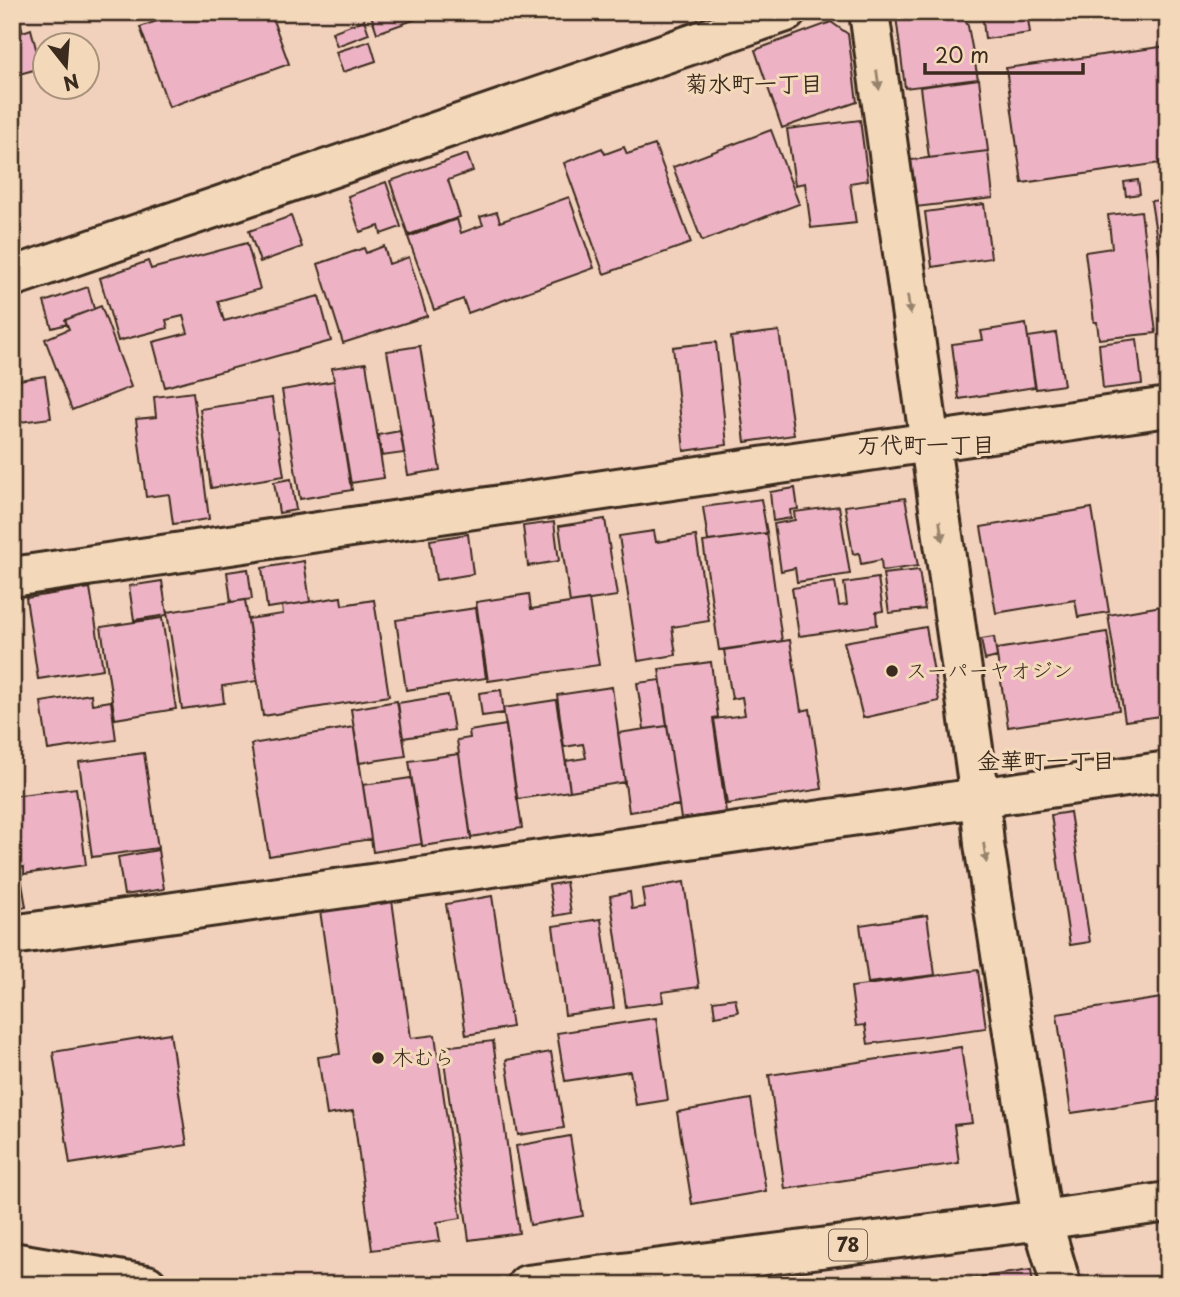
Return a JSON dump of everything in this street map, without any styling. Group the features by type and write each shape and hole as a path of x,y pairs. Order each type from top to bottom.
{"street":[{"path":"12,276 786,12"},
{"path":"869,12 984,844 1042,1220 1061,1285"},
{"path":"12,578 1168,407"},
{"path":"12,935 1168,771"},
{"name":"78","path":"527,1285 1168,1202"},
{"path":"12,1262 147,1285"}],"building":[{"path":"182,12 270,12 289,64 169,107 140,27"},
{"path":"370,12 436,12 377,33"},
{"path":"898,12 924,12 934,19 941,12 958,12 963,16 968,26 978,79 905,88 896,16"},
{"path":"982,12 1027,12 1030,33 985,39"},
{"path":"364,20 369,34 337,46 332,32"},
{"path":"20,22 23,32 31,29 32,70 12,76 12,24"},
{"path":"831,22 848,34 857,102 782,128 755,50"},
{"path":"370,41 376,61 343,72 336,52"},
{"path":"1168,46 1168,162 1022,183 1006,68"},
{"path":"979,79 988,151 929,158 920,87"},
{"path":"860,120 868,180 850,183 856,223 811,228 805,183 795,185 787,129"},
{"path":"771,130 799,204 702,241 673,167"},
{"path":"655,145 691,243 604,274 564,163 602,148 605,154 624,147 627,154"},
{"path":"988,151 993,198 916,207 911,160"},
{"path":"467,154 473,171 448,180 460,217 408,235 390,181"},
{"path":"1138,180 1140,194 1126,196 1124,182"},
{"path":"386,182 401,227 381,234 379,226 360,232 348,196"},
{"path":"569,197 594,268 468,313 463,299 434,310 408,237 457,219 461,233 483,225 480,217 497,212 500,222"},
{"path":"1168,199 1168,312 1151,201"},
{"path":"984,204 991,258 932,267 925,212"},
{"path":"1141,211 1156,333 1099,339 1097,322 1094,322 1085,252 1112,248 1108,215"},
{"path":"291,216 302,247 260,262 249,231"},
{"path":"247,243 260,289 218,301 224,321 319,296 331,341 165,387 153,342 188,333 183,316 166,320 168,328 118,341 100,278 148,261 151,269"},
{"path":"384,246 389,264 409,257 427,316 343,343 318,264 364,248 366,253"},
{"path":"88,287 94,309 65,320 67,324 52,328 44,302"},
{"path":"101,306 131,387 72,410 45,339 69,329 65,320"},
{"path":"1026,324 1035,387 959,399 952,344 983,340 981,331"},
{"path":"779,331 794,435 745,442 731,337"},
{"path":"1056,333 1064,385 1036,389 1028,337"},
{"path":"1137,339 1142,384 1103,389 1099,344"},
{"path":"716,342 727,445 684,451 673,347"},
{"path":"420,346 440,470 408,475 387,351"},
{"path":"366,363 384,478 350,483 332,368"},
{"path":"45,376 51,418 12,423 12,381"},
{"path":"334,381 352,490 300,499 282,390"},
{"path":"193,392 209,519 173,524 169,494 146,497 136,419 156,417 154,397"},
{"path":"272,398 284,476 211,488 200,409"},
{"path":"400,431 404,453 382,456 378,435"},
{"path":"291,479 296,510 279,513 274,482"},
{"path":"795,488 798,509 790,510 791,518 773,521 770,492"},
{"path":"905,498 918,566 882,571 881,560 861,564 859,553 853,554 845,506"},
{"path":"761,499 767,533 708,541 703,507"},
{"path":"839,506 850,574 797,582 795,568 781,571 774,524 795,520 794,512"},
{"path":"1092,508 1109,612 1078,617 1075,600 996,613 981,527"},
{"path":"605,519 617,596 570,603 559,526"},
{"path":"554,522 559,561 528,566 523,526"},
{"path":"654,531 656,542 696,536 709,621 672,627 676,655 638,661 619,536"},
{"path":"767,533 782,641 719,650 703,542"},
{"path":"468,534 473,574 436,580 430,540"},
{"path":"304,561 310,602 267,608 262,568"},
{"path":"248,569 252,599 231,602 227,572"},
{"path":"919,570 925,609 889,613 883,574"},
{"path":"878,578 883,611 876,612 877,625 799,636 792,588 835,582 839,606 847,605 844,583"},
{"path":"162,581 167,615 134,620 129,586"},
{"path":"90,588 103,669 38,679 26,598"},
{"path":"529,594 531,609 589,600 599,665 488,681 476,602"},
{"path":"341,597 342,605 374,600 389,696 263,716 248,619 283,614 282,606"},
{"path":"245,600 257,681 222,686 224,703 182,709 167,612"},
{"path":"1168,605 1168,715 1125,721 1108,615"},
{"path":"476,608 486,678 406,690 396,620"},
{"path":"162,618 176,709 115,719 101,627"},
{"name":"スーパーヤオジン","path":"926,627 939,701 863,718 844,642"},
{"path":"1107,632 1119,710 1008,727 996,649"},
{"path":"994,637 997,657 985,660 981,639"},
{"path":"790,640 801,711 810,709 822,789 727,804 714,719 745,715 742,697 732,699 724,650"},
{"path":"711,662 718,717 713,718 726,812 681,819 659,669"},
{"path":"660,680 667,726 644,729 637,683"},
{"path":"612,687 625,782 570,791 566,761 586,758 583,744 564,747 557,695"},
{"path":"501,690 504,713 482,716 479,693"},
{"path":"91,694 92,704 111,701 116,740 48,750 41,702"},
{"path":"448,695 454,730 403,738 398,703"},
{"path":"556,700 570,791 517,799 503,708"},
{"path":"397,701 406,756 359,763 351,709"},
{"path":"506,725 522,828 471,837 457,740 470,738 469,731"},
{"path":"667,726 679,805 629,812 618,733"},
{"path":"354,727 371,839 269,856 251,744"},
{"path":"144,753 158,848 92,857 79,762"},
{"path":"459,754 471,839 422,846 409,761"},
{"path":"411,778 422,844 373,852 363,785"},
{"path":"76,788 86,865 24,874 24,867 12,869 12,796"},
{"path":"1070,812 1090,942 1070,945 1051,815"},
{"path":"158,850 164,889 124,895 118,857"},
{"path":"20,871 26,907 12,910 12,872"},
{"path":"566,882 571,913 554,916 549,885"},
{"path":"684,882 699,987 662,992 663,1002 626,1007 610,896 630,892 632,909 645,907 642,889"},
{"path":"492,896 512,1027 466,1035 446,904"},
{"path":"392,900 411,1038 435,1035 461,1218 437,1222 440,1241 372,1250 353,1111 327,1115 318,1057 340,1054 320,910"},
{"path":"927,915 935,975 868,983 860,925"},
{"path":"601,919 614,1008 565,1015 553,926"},
{"path":"978,970 986,1028 868,1044 865,1025 856,1026 851,987"},
{"path":"1168,997 1168,1099 1071,1113 1057,1014"},
{"path":"735,998 738,1012 715,1016 713,1001"},
{"path":"656,1018 668,1100 636,1105 630,1071 565,1081 557,1033"},
{"path":"170,1033 187,1145 70,1164 53,1052"},
{"path":"493,1041 519,1233 469,1240 442,1047"},
{"path":"961,1047 972,1123 954,1125 959,1163 785,1189 769,1075"},
{"path":"551,1052 564,1128 518,1135 506,1060"},
{"path":"751,1099 766,1191 692,1204 677,1112"},
{"path":"570,1136 583,1216 530,1225 516,1146"},
{"path":"1031,1270 1033,1285 958,1285 958,1280"},
{"path":"1168,1275 1168,1285 1121,1285 1121,1282"}],"place":[{"name":"スーパーヤオジン","path":"892,671"},
{"name":"木むら","path":"378,1058"}],"district":[{"name":"菊水町一丁目","path":"754,84"},
{"name":"万代町一丁目","path":"926,445"},
{"name":"金華町一丁目","path":"1046,761"}]}
